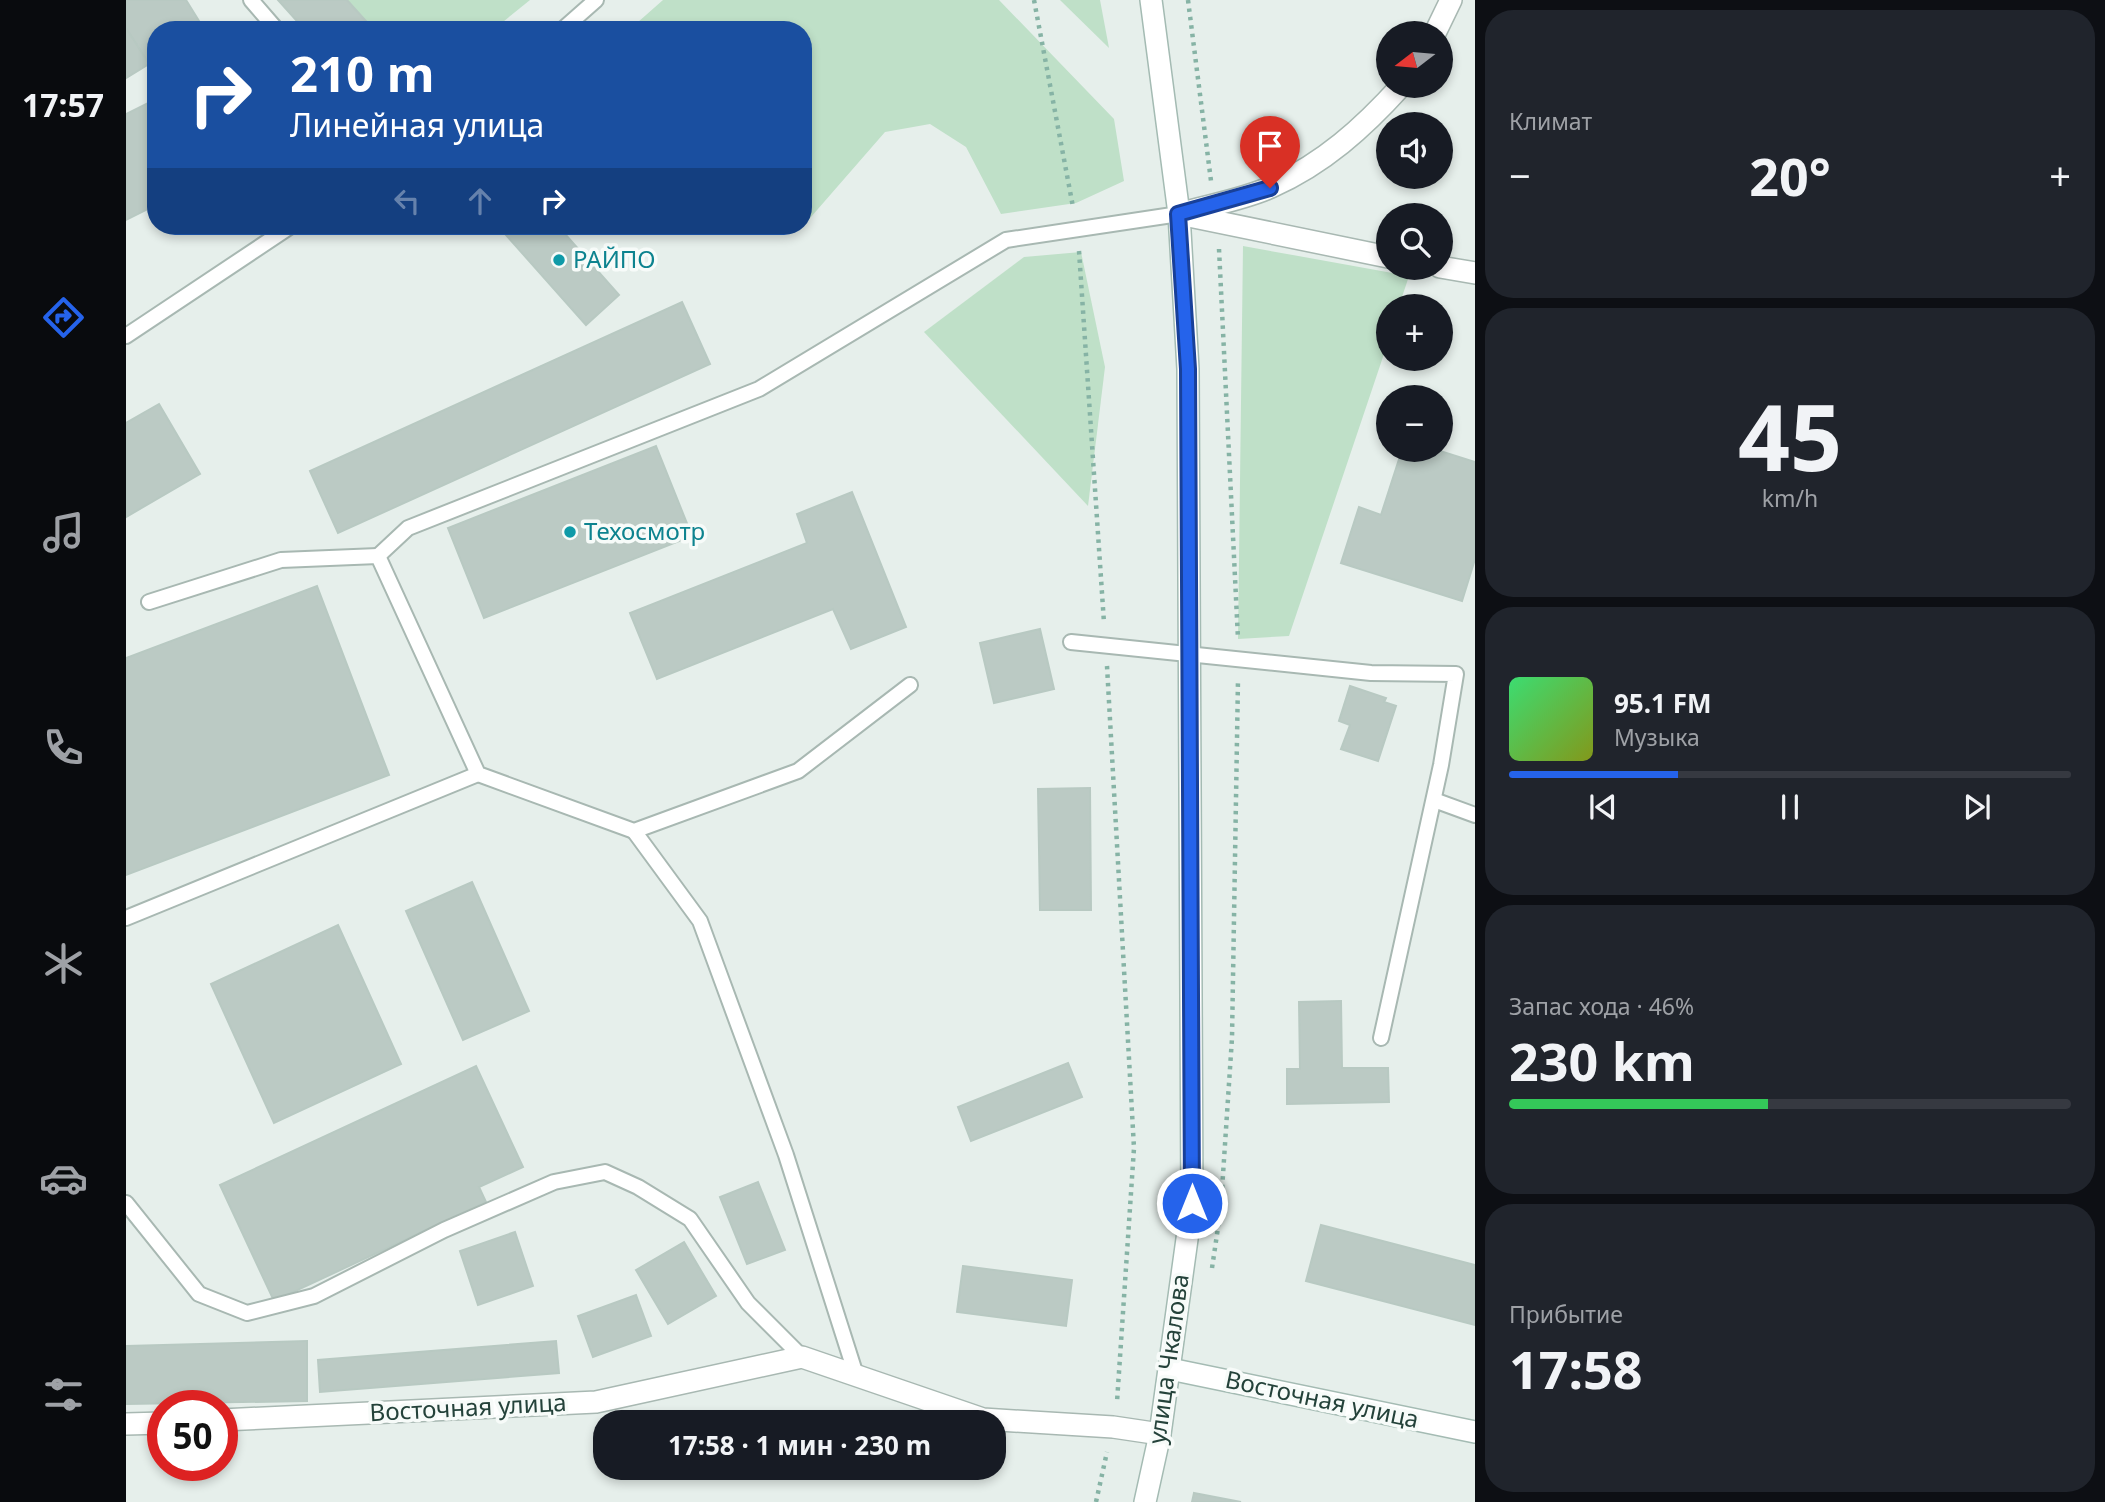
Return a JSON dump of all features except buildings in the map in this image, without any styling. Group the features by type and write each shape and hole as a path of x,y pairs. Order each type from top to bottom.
{"street":[{"name":"улица Чкалова","path":"1145,1502 1160,1434 1192,1203 1188,369 1178,214 1151,0"},
{"path":"1441,21 1451,0"},
{"path":"1215,212 1270,188 1323,159 1368,123 1390,98"},
{"path":"1178,214 1215,212 1376,254"},
{"path":"1453,269 1475,273"},
{"path":"802,1357 983,1419 1113,1427 1160,1434"},
{"name":"Восточная улица","path":"238,1419 597,1402 802,1357"},
{"name":"Восточная улица","path":"1170,1369 1475,1432"},
{"path":"126,1424 147,1423"}],"lane":[{"path":"251,0 269,21"},
{"path":"572,21 596,0"},
{"path":"149,602 281,560 378,556 408,528 758,389 1006,240 1178,214"},
{"path":"126,336 278,235"},
{"path":"378,556 478,774"},
{"path":"1071,642 1190,657 1371,673 1456,674 1434,800 1381,1038"},
{"path":"634,831 798,771 910,685"},
{"path":"126,918 478,774 634,831 700,922 786,1155 856,1376"},
{"path":"1434,800 1475,815"},
{"path":"126,1203 200,1294 247,1313 314,1296 444,1230 554,1182 606,1172 638,1187 690,1219 748,1303 802,1357"}],"path":[{"path":"1034,0 1077,228 1134,1148 1129,1262 1113,1427 1096,1502"},
{"path":"1188,0 1215,212 1239,661 1232,1038 1226,1158 1212,1273"}],"green space":[{"path":"347,0 530,0 504,21 366,21"},
{"path":"663,0 999,0 1114,119 1124,181 1076,203 1001,214 966,147 930,124 885,132 812,216 812,21 639,21"},
{"path":"1060,0 1100,0 1109,48"},
{"path":"1243,246 1376,270 1376,280 1408,280 1403,294 1376,294 1376,371 1378,371 1289,636 1238,639"},
{"path":"1081,252 1105,367 1088,506 924,332 1024,257"}],"place":[{"name":"РАЙПО","path":"559,260"},
{"name":"Техосмотр","path":"570,532"}],"route":[{"path":"1192,1203 1188,369 1178,214 1270,188"}]}
